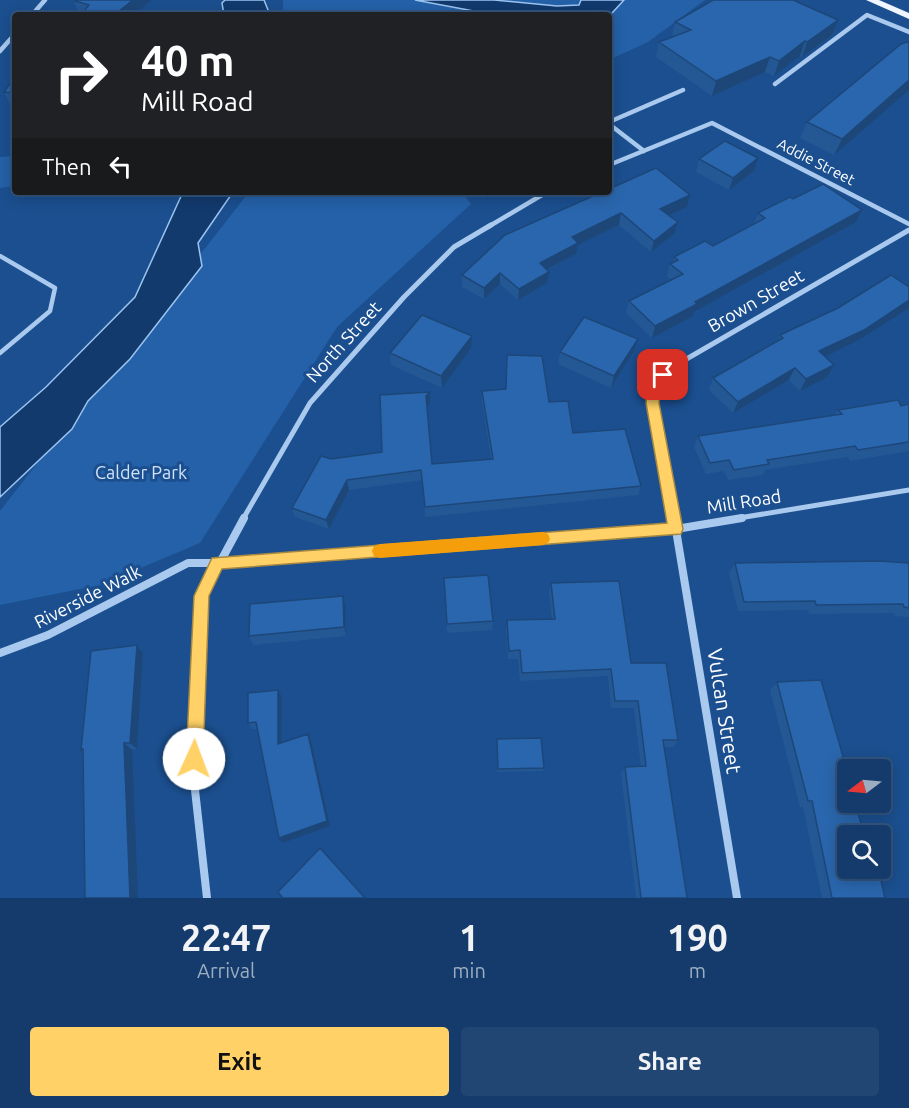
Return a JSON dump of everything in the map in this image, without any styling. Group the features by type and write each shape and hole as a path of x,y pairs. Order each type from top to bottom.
{"main road":[{"path":"871,0 909,16"}],"street":[{"path":"35,12 45,0"},
{"path":"775,84 867,15 909,32"},
{"path":"0,51 12,37"},
{"path":"612,122 683,90"},
{"name":"Addie Street","path":"644,151 711,123 909,224"},
{"path":"612,125 644,151 612,164"},
{"name":"North Street","path":"207,898 194,781 202,596 218,563 310,403 404,297 454,247 542,195"},
{"name":"Brown Street","path":"676,529 652,403 653,393 663,375 671,368 909,230"},
{"name":"Mill Road","path":"188,563 218,563 676,529 909,490"},
{"name":"Vulcan Street","path":"676,529 737,898"},
{"name":"Riverside Walk","path":"0,653 48,635 188,563"}],"lane":[{"path":"0,256 55,288 50,311 0,353"}],"green space":[{"path":"283,0 705,0 648,42 612,59 612,12 283,12"},
{"path":"12,156 12,186 0,188 0,157"},
{"name":"Calder Park","path":"247,195 464,195 471,204 337,327 200,543 100,585 0,605 0,511"}],"shaded area":[{"path":"225,0 264,0 269,12 224,12 222,3"},
{"path":"415,0 494,0 557,6 579,5 581,0 624,0 612,13 479,12"},
{"path":"182,195 231,195 198,243 202,266 130,359 88,401 72,429 0,497 0,427 46,387 135,297"}],"building":[{"path":"133,0 118,12 83,12 89,5 75,1"},
{"path":"713,0 793,0 838,20 779,61 770,57 716,81 659,42 691,30 675,22"},
{"path":"909,43 909,80 842,139 807,122 901,44"},
{"path":"12,81 12,93 4,92"},
{"path":"725,141 758,158 733,178 699,159"},
{"path":"656,168 690,195 660,209 678,222 654,241 621,213 572,237 578,243 540,263 549,272 519,289 500,273 484,288 462,275 505,235 595,195 612,195 612,188"},
{"path":"823,184 862,210 655,326 629,301 683,274 670,264 678,260 674,257 705,241 713,246 765,218 758,213"},
{"path":"891,275 909,287 909,300 864,330 819,351 834,365 806,379 795,368 738,402 713,378 783,338 780,335 838,308"},
{"path":"422,315 472,336 441,376 390,353"},
{"path":"584,317 638,339 614,376 560,352"},
{"path":"507,355 542,356 549,402 568,401 573,433 625,429 641,486 425,507 421,470 347,480 326,520 292,508 321,456 331,459 382,452 380,395 430,392 426,396 432,464 493,459 482,391 506,389"},
{"path":"898,400 901,406 909,404 909,442 858,450 855,446 767,460 769,464 734,470 729,460 710,463 698,436 842,414 838,410"},
{"path":"879,561 909,563 909,608 904,607 903,604 816,605 815,601 744,602 735,563"},
{"path":"488,575 493,621 447,624 444,578"},
{"path":"619,581 631,663 666,663 678,740 663,740 687,898 641,898 625,767 646,766 638,701 615,701 611,669 522,673 520,650 509,651 507,620 555,619 551,583"},
{"path":"343,596 344,627 249,636 250,604"},
{"path":"137,645 130,743 124,743 130,898 85,898 83,749 81,750 91,651"},
{"path":"821,680 844,759 837,759 837,813 858,813 861,825 837,825 837,879 881,879 885,898 832,898 812,801 808,801 777,682"},
{"path":"278,690 278,744 308,734 327,821 279,838 256,722 248,723 248,693"},
{"path":"541,738 544,768 498,769 497,739"},
{"path":"320,848 365,898 283,898 278,892"}],"slow traffic":[{"path":"380,551 543,539"}],"route":[{"path":"194,759 202,596 218,563 676,529 652,403 653,393 663,375"}]}
